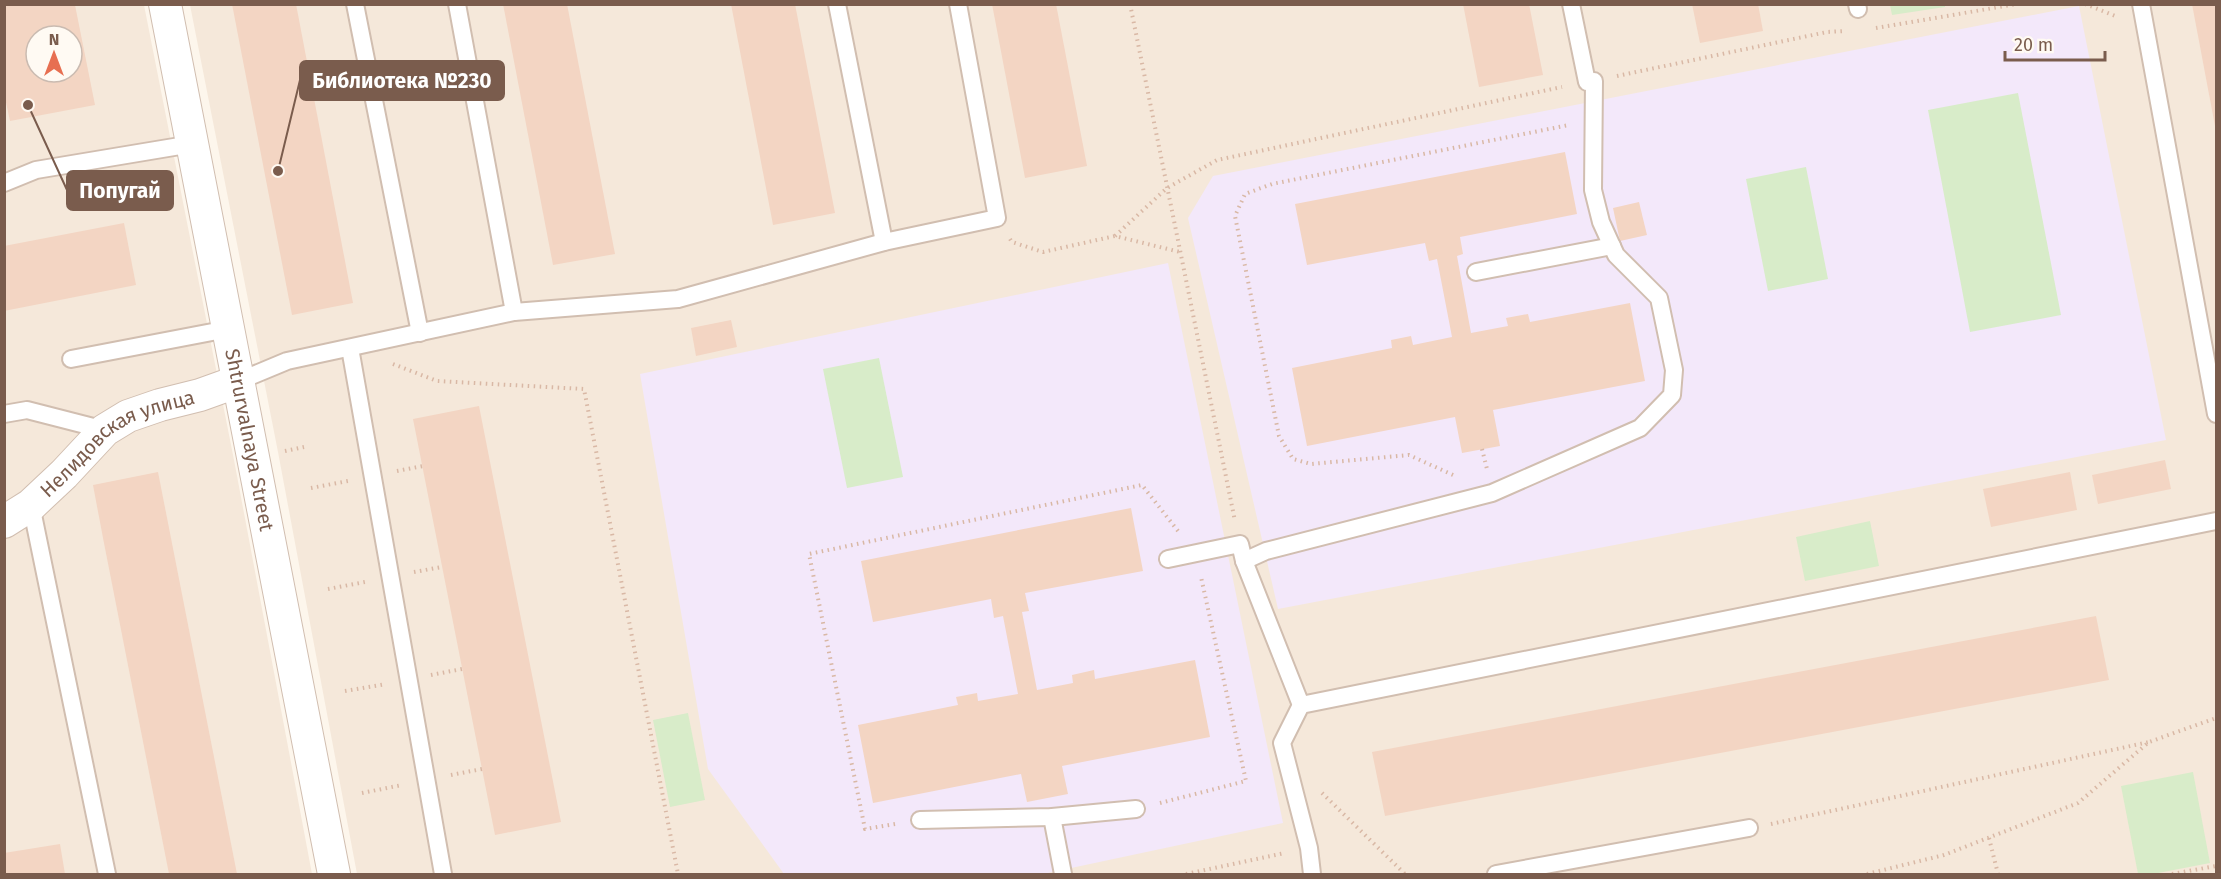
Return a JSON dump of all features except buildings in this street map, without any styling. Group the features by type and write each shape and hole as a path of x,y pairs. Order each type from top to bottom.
{"street":[{"name":"Shtrurvalnaya Street","path":"165,4 334,874"},
{"name":"Нелидовская улица","path":"4,522 31,505 105,430 128,416 239,381"}],"lane":[{"path":"355,4 420,333"},
{"path":"457,4 514,312"},
{"path":"837,4 884,242"},
{"path":"239,381 287,361 514,312 678,299 884,242 997,218 958,4"},
{"path":"1244,561 1266,550 1491,493 1640,428 1672,395 1674,370 1659,298 1616,255 1601,222 1593,190 1594,120 1590,82 1571,4"},
{"path":"2141,4 2217,414"},
{"path":"4,183 36,170 192,144"},
{"path":"1476,272 1612,246"},
{"path":"71,359 228,329"},
{"path":"350,348 443,874"},
{"path":"4,414 27,410 105,430"},
{"path":"31,505 107,874"},
{"path":"1301,705 2217,521"},
{"path":"1168,559 1240,544 1244,561 1301,705 1282,743 1309,848 1311,874"},
{"path":"920,820 1052,817 1136,809"},
{"path":"1052,817 1063,874"},
{"path":"1496,874 1749,828"}],"path":[{"path":"1130,4 1240,544"},
{"path":"1874,28 2017,4"},
{"path":"1115,236 1167,188 1217,160 1827,32 1854,31"},
{"path":"1491,493 1409,455 1311,464 1293,459 1279,436 1235,216 1245,194 1272,184 1594,120"},
{"path":"997,218 1012,242 1043,252 1115,236 1180,252"},
{"path":"350,348 437,381 584,389 678,874"},
{"path":"278,452 304,447"},
{"path":"311,488 373,476"},
{"path":"920,820 865,829 809,554 1142,485 1196,553 1246,781 1136,809"},
{"path":"328,589 391,577"},
{"path":"345,692 409,679"},
{"path":"1749,828 2149,742 2217,718"},
{"path":"1867,874 1944,855 2078,803 2149,742"},
{"path":"1286,758 1405,874"},
{"path":"362,793 482,769"},
{"path":"1989,838 1998,874"},
{"path":"1186,874 1309,848"},
{"path":"2172,874 2217,866"},
{"path":"1875,872 1882,874"}],"shaded area":[{"path":"5,5 144,5 234,460 312,874 5,874"},
{"path":"190,5 2216,5 2216,874 357,874 278,452"},
{"path":"2079,6 2166,440 1278,609 1188,218 1213,176"},
{"path":"1168,263 1283,823 1043,874 784,874 708,769 640,374"}],"green space":[{"path":"1945,4 1945,7 1892,15 1890,5"},
{"path":"2018,93 2061,315 1970,332 1928,110"},
{"path":"1806,167 1828,279 1768,291 1746,179"},
{"path":"879,358 903,477 847,488 823,369"},
{"path":"1870,521 1879,566 1805,581 1796,537"},
{"path":"688,713 705,800 670,807 653,720"},
{"path":"2193,772 2210,863 2153,874 2138,874 2121,786"}],"place":[{"name":"Попугай","path":"28,105"},
{"name":"Библиотека №230","path":"278,171"}]}
